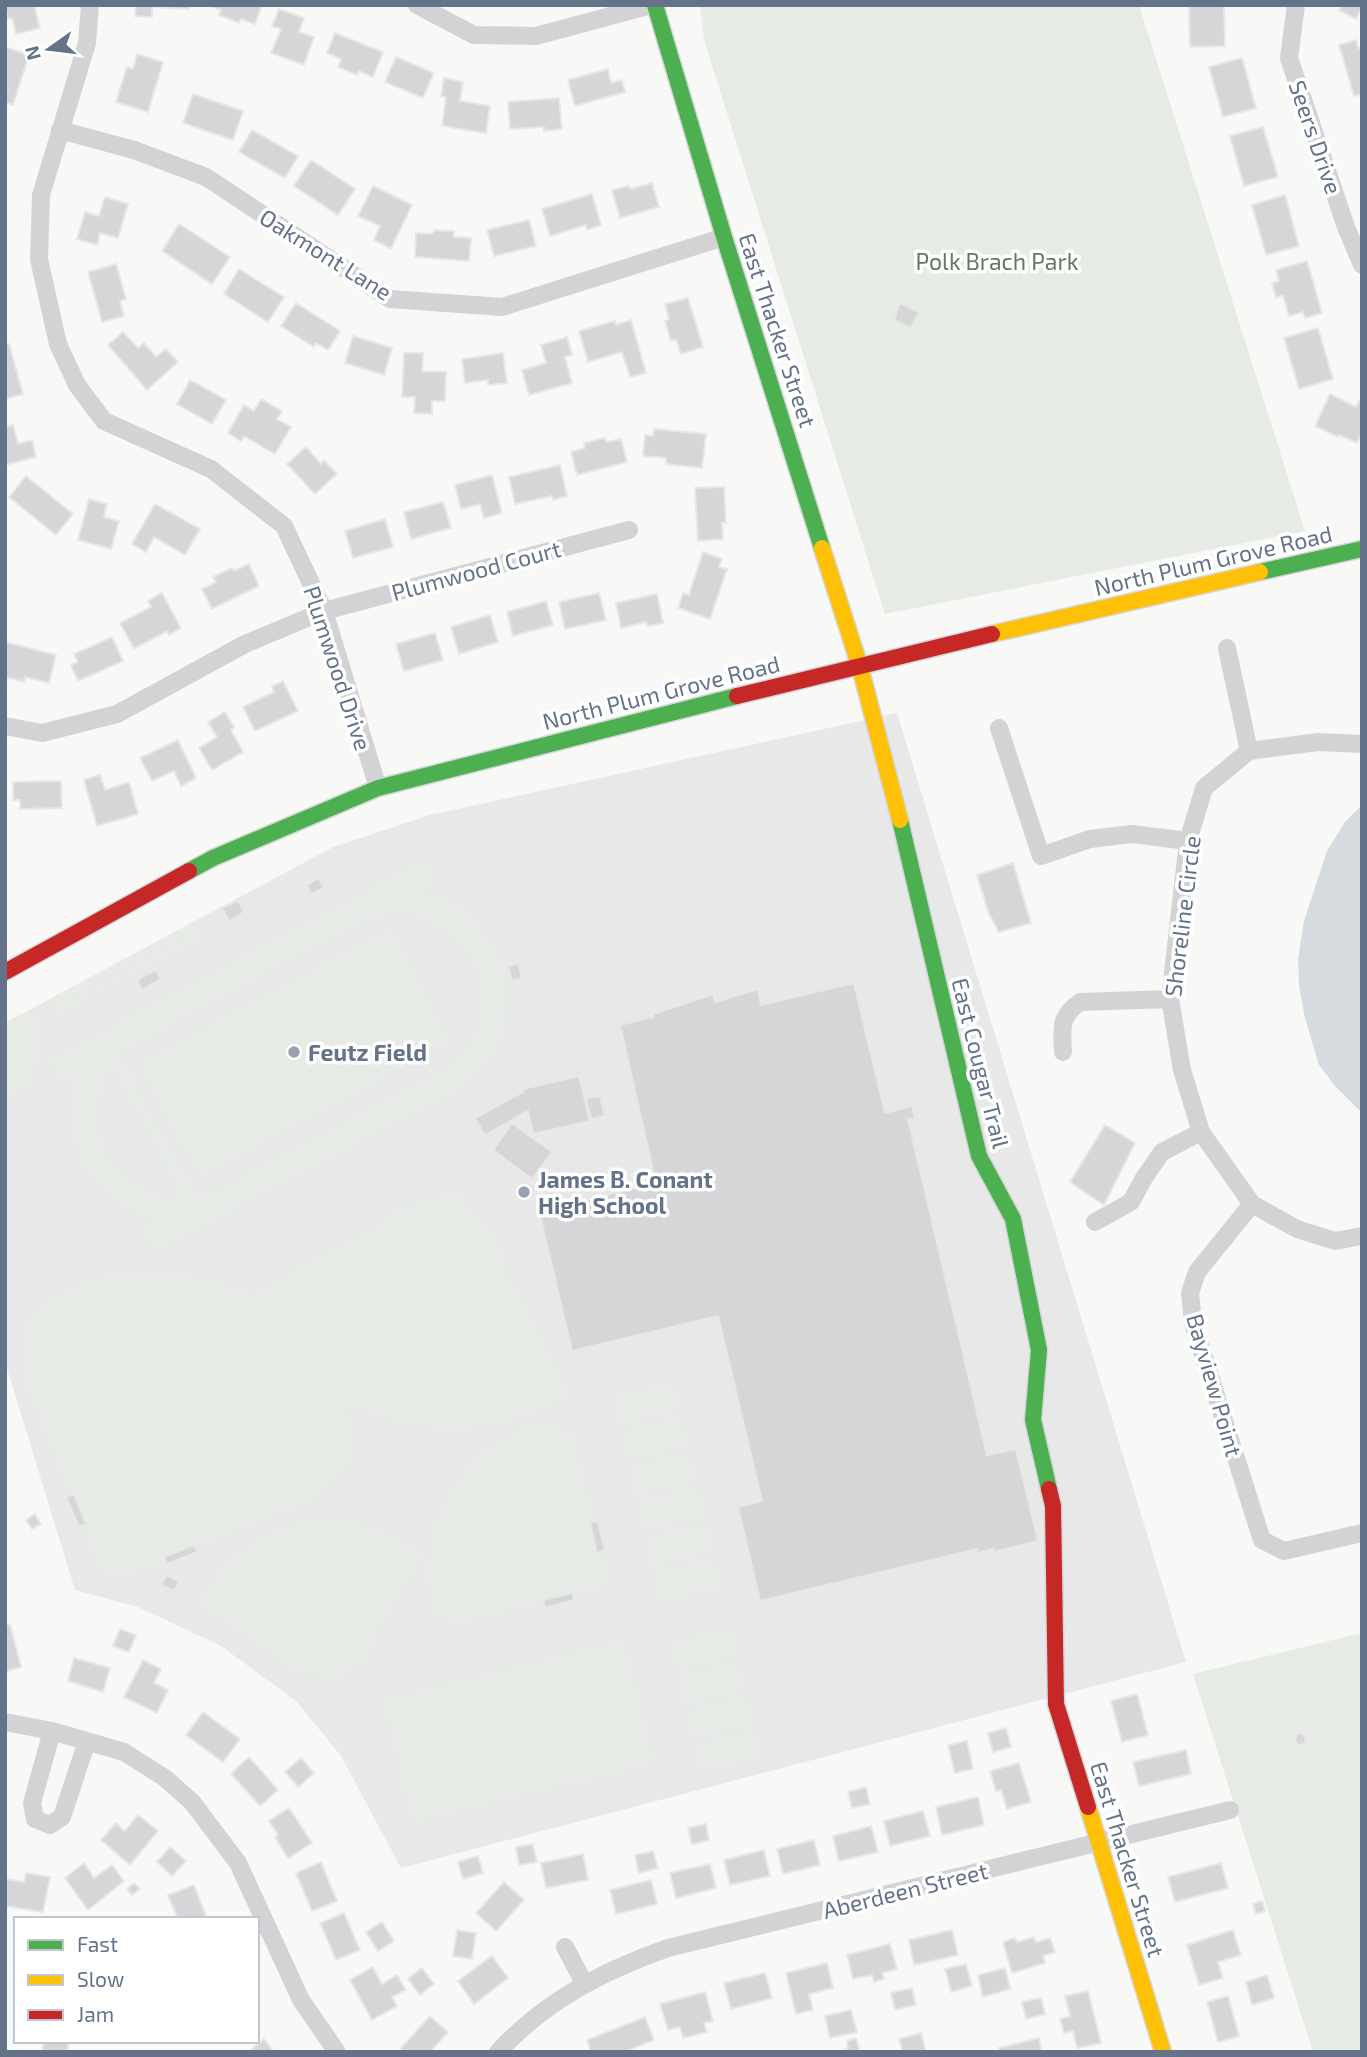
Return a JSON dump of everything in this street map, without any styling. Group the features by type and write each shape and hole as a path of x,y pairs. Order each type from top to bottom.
{"street":[{"name":"Plumwood Drive","path":"90,5 87,43 41,195 39,259 58,344 77,385 104,421 211,469 284,526 324,611 378,788"},
{"path":"417,5 474,35 536,36 653,5"},
{"name":"East Thacker Street","path":"653,5 860,667"},
{"name":"Seers Drive","path":"1296,5 1289,58 1346,227 1362,265"},
{"name":"Oakmont Lane","path":"60,130 134,150 206,177 390,299 502,307 724,237"},
{"name":"Plumwood Court","path":"5,726 41,733 117,714 245,644 324,611 629,530"},
{"name":"North Plum Grove Road","path":"5,972 213,858 378,788 559,740 1362,549"},
{"path":"1227,648 1248,751 1318,742 1362,744"},
{"name":"East Cougar Trail","path":"860,667 897,808 979,1156 1013,1219 1039,1350 1033,1420 1053,1506 1056,1677"},
{"path":"999,728 1041,856 1090,839 1132,834 1188,841"},
{"name":"Shoreline Circle","path":"1248,751 1204,788 1188,841 1170,999 1182,1070 1201,1132 1252,1204 1297,1229 1335,1241 1362,1236"},
{"path":"1063,1052 1061,1024 1069,1010 1080,1002 1170,999"},
{"path":"1095,1222 1131,1202 1162,1152 1201,1132"},
{"name":"Bayview Point","path":"1252,1204 1197,1272 1190,1293 1193,1323 1262,1540 1284,1551 1362,1533"},
{"name":"East Thacker Street","path":"1056,1677 1056,1704 1163,2052"},
{"path":"5,1722 51,1731 124,1752 164,1778 192,1802 238,1863 301,2000 337,2052"},
{"path":"51,1731 32,1803 35,1819 50,1825 62,1817 87,1741"},
{"name":"Aberdeen Street","path":"498,2052 522,2026 584,1983 624,1963 668,1948 1230,1810"},
{"path":"565,1947 584,1983"}],"shaded area":[{"name":"James B. Conant High School","path":"897,713 1186,1662 401,1868 341,1756 297,1702 221,1646 138,1607 75,1590 5,1362 5,1023 333,847 430,815"},
{"path":"1362,805 1362,1113 1319,1065 1305,1018 1299,986 1298,960 1304,921 1327,851 1345,822"}],"green space":[{"name":"Polk Brach Park","path":"700,5 1139,5 1305,531 885,614 704,40"},
{"path":"426,860 436,880 417,891 442,898 463,911 481,928 494,949 503,972 507,996 505,1021 496,1046 479,1070 457,1090 153,1251 141,1229 157,1219 134,1212 114,1200 97,1184 76,1144 72,1098 77,1074 61,1082 49,1060","holes":["392,913 415,916 435,923 453,935 468,950 478,968 483,989 482,1010 475,1033 462,1053 444,1070 216,1191 183,1198 163,1197 139,1188 120,1174 107,1155 99,1134 97,1112 101,1089 111,1068 126,1048 364,919"]},
{"path":"196,921 204,937 76,1003 77,1005 60,1014 51,999 180,933 179,930","holes":["182,936 184,941 74,999 71,994"]},
{"name":"Feutz Field","path":"390,929 450,1042 199,1176 139,1063"},
{"path":"32,1011 40,1028 37,1065 31,1073 35,1080 7,1094 5,1026"},
{"path":"125,1062 182,1175 185,1174 194,1190 181,1197 173,1180 175,1179 113,1068"},
{"path":"448,1188 463,1193 468,1215 473,1210 484,1231 489,1228 504,1257 499,1260 570,1394 514,1419 458,1428 403,1422 344,1402 356,1453 315,1499 195,1548 194,1545 122,1578 101,1569 83,1525 86,1523 74,1494 71,1495 22,1375 28,1315 55,1297 82,1285 109,1276 136,1272 191,1276 250,1295 382,1225 379,1219 407,1204 411,1209 431,1198 432,1204"},
{"path":"672,1382 679,1410 618,1424 612,1396"},
{"path":"680,1417 687,1445 626,1460 620,1431"},
{"path":"547,1420 571,1432 593,1522 590,1523 597,1552 601,1552 606,1575 598,1590 573,1596 572,1593 456,1624 431,1610 428,1577 431,1545 438,1517 450,1491 467,1468 489,1449 516,1432"},
{"path":"688,1453 695,1481 635,1495 628,1467"},
{"path":"696,1488 703,1516 643,1531 637,1502"},
{"path":"323,1519 352,1522 377,1529 425,1552 375,1633 378,1636 361,1664 357,1661 353,1666 347,1666 341,1678 325,1681 313,1671 308,1676 303,1672 301,1676 274,1658 276,1654 200,1604 222,1569 250,1544 283,1528"},
{"path":"705,1524 712,1552 652,1566 645,1538"},
{"path":"713,1559 720,1587 660,1601 653,1573"},
{"path":"730,1628 736,1656 676,1670 670,1642"},
{"path":"1362,1633 1362,2052 1313,2052 1193,1674"},
{"path":"623,1640 654,1763 413,1823 383,1701"},
{"path":"737,1662 744,1690 684,1704 678,1676"},
{"path":"745,1696 752,1724 692,1738 686,1710"},
{"path":"753,1730 760,1757 700,1772 694,1744"}],"building":[{"path":"5,5 34,5 40,28 16,34 12,18 8,19"},
{"path":"136,5 189,5 189,9 152,7 152,17 135,16"},
{"path":"208,5 262,5 255,24 241,19 239,23 219,15 221,10"},
{"path":"1189,5 1224,5 1225,46 1190,47"},
{"path":"1342,5 1362,5 1362,13 1360,11 1356,19 1339,10"},
{"path":"279,9 304,18 299,32 314,37 304,65 271,53 281,29 272,26"},
{"path":"335,33 383,52 373,77 359,71 357,75 338,67 341,59 327,53"},
{"path":"1356,40 1358,48 1362,47 1362,94 1354,96 1339,45"},
{"path":"5,47 29,55 13,105 5,102"},
{"path":"137,54 163,62 148,112 116,102 127,67 133,69"},
{"path":"396,57 434,73 423,98 385,82"},
{"path":"1242,58 1256,108 1223,117 1209,67"},
{"path":"608,69 611,83 622,80 625,92 575,106 568,80"},
{"path":"444,78 463,82 460,101 490,106 486,133 442,126 446,97 441,96"},
{"path":"193,94 243,111 233,140 183,123"},
{"path":"559,98 562,129 510,129 508,102"},
{"path":"1263,127 1278,177 1244,186 1230,136"},
{"path":"252,130 298,156 285,178 239,152"},
{"path":"311,160 355,189 338,215 294,186"},
{"path":"652,183 659,207 620,218 612,190 629,186 630,189"},
{"path":"373,186 412,205 391,249 374,240 380,226 358,216"},
{"path":"592,194 601,225 587,230 586,225 550,236 542,209"},
{"path":"1285,195 1299,246 1266,255 1252,205"},
{"path":"105,197 128,204 118,238 100,233 97,245 77,239 85,212 99,216"},
{"path":"529,220 536,246 494,256 487,230"},
{"path":"179,224 230,257 212,284 162,251"},
{"path":"434,230 454,231 454,237 471,238 469,261 415,257 416,233 433,234"},
{"path":"1307,261 1322,313 1305,318 1303,312 1289,316 1283,295 1276,298 1272,283 1279,281 1276,270"},
{"path":"116,264 126,299 120,301 124,316 102,322 88,272"},
{"path":"239,269 284,297 268,322 224,294"},
{"path":"688,298 703,347 681,354 676,339 671,341 665,321 669,319 665,304"},
{"path":"296,303 340,331 328,350 316,343 314,347 281,326"},
{"path":"900,303 919,312 911,328 894,320"},
{"path":"631,320 646,373 630,377 622,352 588,362 579,331 615,321 616,325"},
{"path":"1318,328 1333,379 1299,389 1284,338"},
{"path":"123,332 138,348 144,343 156,357 166,349 178,362 147,390 108,345"},
{"path":"353,336 392,348 384,375 345,363"},
{"path":"567,337 572,355 565,357 572,383 529,395 522,370 546,363 541,345"},
{"path":"9,344 23,394 5,399 5,345"},
{"path":"404,353 423,353 422,371 446,372 445,401 432,401 432,414 414,413 415,397 402,397"},
{"path":"503,353 507,383 488,385 488,380 465,383 462,359"},
{"path":"190,380 226,400 212,424 177,404"},
{"path":"1330,394 1356,407 1359,401 1362,402 1362,433 1357,443 1315,426"},
{"path":"261,399 282,411 277,419 291,427 275,454 244,436 241,441 228,433 244,405 254,411"},
{"path":"13,425 18,444 32,440 36,457 5,465 5,427"},
{"path":"654,429 706,434 702,468 666,464 666,458 643,456 645,435 653,436"},
{"path":"605,438 607,442 621,439 627,462 577,475 571,452 585,448 584,443"},
{"path":"306,447 321,464 324,460 337,474 315,494 287,464"},
{"path":"560,465 567,496 553,500 552,496 515,504 509,477"},
{"path":"492,475 502,513 484,518 480,504 461,509 455,485"},
{"path":"26,476 73,514 56,535 9,497"},
{"path":"724,487 726,523 722,523 723,539 698,541 695,488"},
{"path":"89,499 107,504 104,517 119,521 111,549 78,540"},
{"path":"443,502 451,528 411,539 404,512"},
{"path":"155,504 200,529 185,555 154,537 146,552 132,544"},
{"path":"385,519 393,547 353,558 345,531"},
{"path":"703,552 722,559 719,567 727,569 710,619 678,608 683,593 689,595"},
{"path":"249,564 259,586 212,609 202,589 216,582 213,577"},
{"path":"162,593 181,628 169,635 167,631 134,649 120,623 151,607 148,601"},
{"path":"599,593 606,620 565,629 559,602"},
{"path":"657,594 663,623 647,626 646,622 621,628 616,603"},
{"path":"546,601 553,625 513,636 507,612"},
{"path":"490,615 498,642 459,654 451,627"},
{"path":"435,633 443,660 404,671 396,644"},
{"path":"112,637 123,661 78,681 71,665 78,662 74,654"},
{"path":"5,642 56,655 49,683 25,677 24,682 5,677"},
{"path":"283,681 298,711 255,731 243,707 274,692 272,686"},
{"path":"225,712 243,752 212,770 199,748 217,737 208,722"},
{"path":"178,740 196,778 181,786 174,771 152,781 140,758"},
{"path":"100,775 105,790 129,782 138,814 97,826 84,780"},
{"path":"61,781 62,808 20,809 20,800 13,800 13,782"},
{"path":"1013,863 1031,923 999,932 989,914 977,875"},
{"path":"319,878 324,888 311,894 307,885"},
{"path":"238,900 244,912 229,921 222,908"},
{"path":"518,964 522,978 512,981 508,966"},
{"path":"156,970 161,979 142,990 137,980"},
{"name":"James B. Conant High School","path":"854,983 885,1113 912,1106 915,1118 908,1119 987,1455 1016,1449 1038,1541 994,1552 993,1549 977,1553 977,1549 760,1601 738,1507 762,1501 718,1316 572,1351 539,1211 656,1183 620,1025 653,1017 653,1014 713,994 715,1002 758,989 761,1005"},
{"path":"579,1076 590,1121 533,1134 528,1111 485,1135 475,1118 523,1092 523,1089"},
{"path":"600,1096 605,1116 591,1119 586,1099"},
{"path":"512,1123 552,1152 532,1179 493,1150"},
{"path":"1105,1125 1135,1143 1104,1205 1070,1182"},
{"path":"74,1494 86,1524 79,1527 66,1497"},
{"path":"35,1514 41,1524 32,1529 26,1520"},
{"path":"598,1521 605,1550 597,1553 590,1523"},
{"path":"194,1545 197,1552 167,1564 164,1557"},
{"path":"166,1575 179,1581 174,1591 161,1585"},
{"path":"572,1593 574,1600 545,1608 543,1600"},
{"path":"10,1624 21,1667 5,1672 5,1626"},
{"path":"120,1629 136,1635 129,1652 113,1646"},
{"path":"74,1658 110,1668 103,1692 68,1681"},
{"path":"143,1660 161,1669 154,1683 168,1690 157,1713 124,1697"},
{"path":"1137,1694 1148,1735 1122,1742 1111,1701"},
{"path":"203,1712 240,1739 223,1762 186,1735"},
{"path":"1006,1728 1011,1747 993,1752 988,1733"},
{"path":"1297,1734 1303,1734 1306,1738 1305,1744 1298,1745 1295,1740"},
{"path":"967,1741 973,1769 955,1773 948,1745"},
{"path":"1186,1750 1191,1774 1139,1786 1133,1762"},
{"path":"249,1757 278,1790 260,1806 231,1774"},
{"path":"301,1758 314,1773 298,1787 285,1772"},
{"path":"1019,1763 1031,1802 1007,1809 1001,1790 996,1791 990,1771"},
{"path":"866,1787 870,1804 852,1808 848,1792"},
{"path":"978,1797 984,1825 942,1835 936,1807"},
{"path":"289,1808 312,1843 288,1858 269,1821"},
{"path":"923,1811 930,1836 890,1846 884,1821"},
{"path":"138,1815 158,1831 130,1865 101,1840 116,1823 125,1831"},
{"path":"706,1824 709,1840 692,1844 688,1828"},
{"path":"871,1826 878,1852 839,1861 833,1836"},
{"path":"814,1840 820,1865 783,1874 777,1849"},
{"path":"533,1844 537,1862 519,1865 516,1847"},
{"path":"170,1847 186,1861 172,1876 157,1862"},
{"path":"764,1850 770,1876 730,1885 724,1860"},
{"path":"653,1851 658,1868 639,1873 635,1855"},
{"path":"583,1854 588,1880 546,1888 541,1863"},
{"path":"478,1856 483,1873 463,1879 458,1862"},
{"path":"321,1862 337,1901 312,1911 296,1873"},
{"path":"84,1863 94,1878 112,1865 124,1881 88,1910 65,1878"},
{"path":"1221,1863 1228,1888 1175,1902 1168,1877"},
{"path":"710,1864 716,1888 676,1898 670,1873"},
{"path":"26,1873 50,1877 43,1912 5,1906 6,1879 24,1882"},
{"path":"651,1880 657,1904 616,1914 610,1890"},
{"path":"504,1882 524,1900 496,1931 476,1913"},
{"path":"134,1883 140,1889 132,1895 127,1889"},
{"path":"194,1885 206,1917 177,1917 168,1895"},
{"path":"1262,1901 1265,1911 1256,1914 1253,1904"},
{"path":"344,1913 360,1950 336,1960 320,1923"},
{"path":"382,1922 394,1941 378,1951 366,1932"},
{"path":"457,1930 476,1933 472,1959 453,1956"},
{"path":"952,1930 958,1955 914,1965 909,1940"},
{"path":"1233,1930 1241,1955 1218,1962 1223,1978 1199,1985 1187,1945"},
{"path":"1034,1937 1036,1942 1050,1938 1055,1952 1043,1956 1045,1963 1012,1973 1003,1942 1015,1938 1017,1942"},
{"path":"890,1944 897,1969 882,1973 884,1979 874,1982 872,1975 853,1979 847,1955"},
{"path":"492,1956 508,1978 474,2004 458,1981"},
{"path":"827,1963 833,1988 809,1994 813,2010 796,2014 786,1973"},
{"path":"966,1964 972,1986 951,1992 945,1969"},
{"path":"373,1967 382,1984 397,1975 406,1990 392,1997 397,2006 372,2020 350,1980"},
{"path":"422,1968 434,1984 420,1995 408,1979"},
{"path":"1005,1968 1010,1989 983,1997 978,1975"},
{"path":"765,1973 772,1998 731,2009 724,1983"},
{"path":"1267,1975 1274,1998 1252,2005 1246,1982"},
{"path":"912,1988 916,2005 895,2010 891,1993"},
{"path":"1088,1991 1101,2043 1077,2048 1073,2031 1064,2033 1060,2019 1070,2016 1065,1996"},
{"path":"705,1992 713,2021 704,2023 707,2032 683,2038 680,2027 668,2030 660,2004"},
{"path":"1228,1996 1239,2036 1218,2042 1207,2002"},
{"path":"1041,1998 1045,2014 1026,2019 1022,2002"},
{"path":"851,2010 857,2032 830,2038 825,2016"},
{"path":"430,2016 448,2032 430,2052 404,2052 401,2048"},
{"path":"645,2017 654,2040 625,2052 591,2052 587,2040"},
{"path":"921,2033 926,2052 903,2052 899,2039"},
{"path":"856,2038 860,2052 840,2052 848,2048 847,2041"},
{"path":"1039,2038 1042,2052 1000,2052 999,2048"},
{"path":"264,2039 274,2052 249,2052"},
{"path":"44,2043 69,2043 67,2051 72,2052 42,2052"}],"traffic: fast":[{"path":"655,5 724,237 822,548"},
{"path":"1260,572 1362,549"},
{"path":"189,871 213,858 378,788 737,696"},
{"path":"900,820 979,1156 1013,1219 1039,1350 1033,1420 1049,1489"}],"traffic: slow":[{"path":"822,548 860,667 900,820"},
{"path":"992,634 1260,572"},
{"path":"1088,1807 1163,2052"}],"traffic: jam":[{"path":"737,696 992,634"},
{"path":"5,972 189,871"},
{"path":"1049,1489 1053,1506 1056,1704 1088,1807"}],"place":[{"name":"Feutz Field","path":"294,1052"},
{"name":"James B. Conant High School","path":"524,1192"}]}
